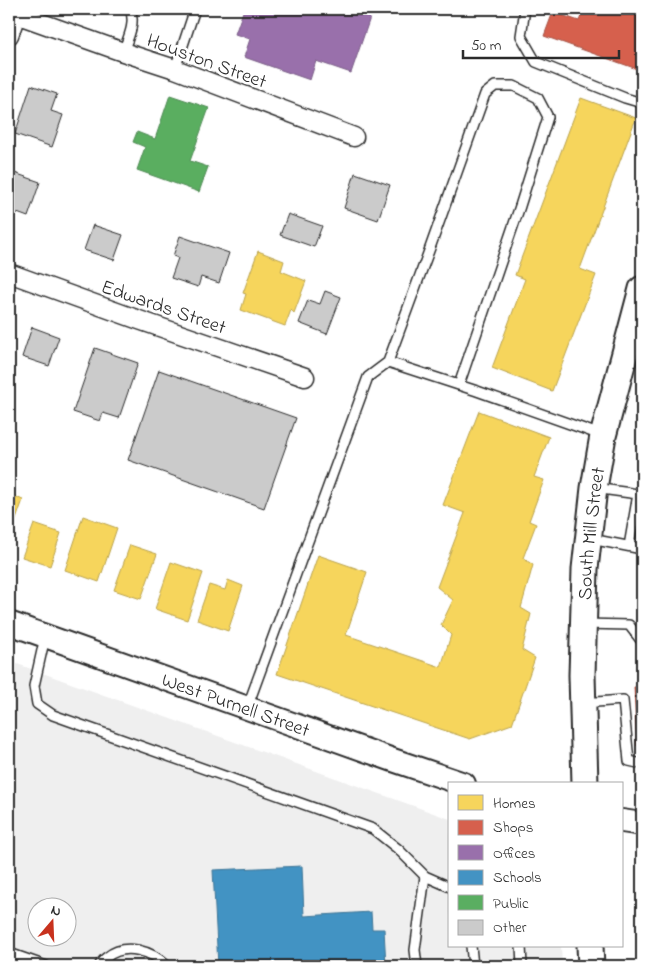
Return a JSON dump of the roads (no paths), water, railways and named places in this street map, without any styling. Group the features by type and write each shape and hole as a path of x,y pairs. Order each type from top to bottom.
{"main road":[{"name":"South Mill Street","path":"585,782 582,703 585,569 588,539 603,436 642,289"},
{"path":"590,948 591,966"}],"street":[{"name":"Houston Street","path":"17,11 354,137"},
{"path":"9,35 17,11"},
{"name":"Edwards Street","path":"9,273 305,377"},
{"name":"West Purnell Street","path":"9,623 458,782"},
{"path":"624,821 642,824"}],"lane":[{"path":"123,52 133,24 133,15 130,9"},
{"path":"175,70 195,9"},
{"path":"525,9 521,36 536,62 642,103"},
{"path":"247,708 368,377 388,362 485,94 495,86 514,86 538,98 548,117 459,385"},
{"path":"388,362 603,436"},
{"path":"594,488 638,494 630,546"},
{"path":"588,539 642,549"},
{"path":"584,624 629,625 642,641"},
{"path":"45,636 34,686 36,704 53,715 372,829 398,849 425,876 448,886"},
{"path":"582,703 623,700 628,761 642,764"},
{"path":"417,966 415,950 425,876"},
{"path":"471,948 473,966"},
{"path":"521,948 522,966"},
{"path":"99,966 107,956 118,951 130,949 152,954 167,966"},
{"path":"9,953 46,966"}]}
